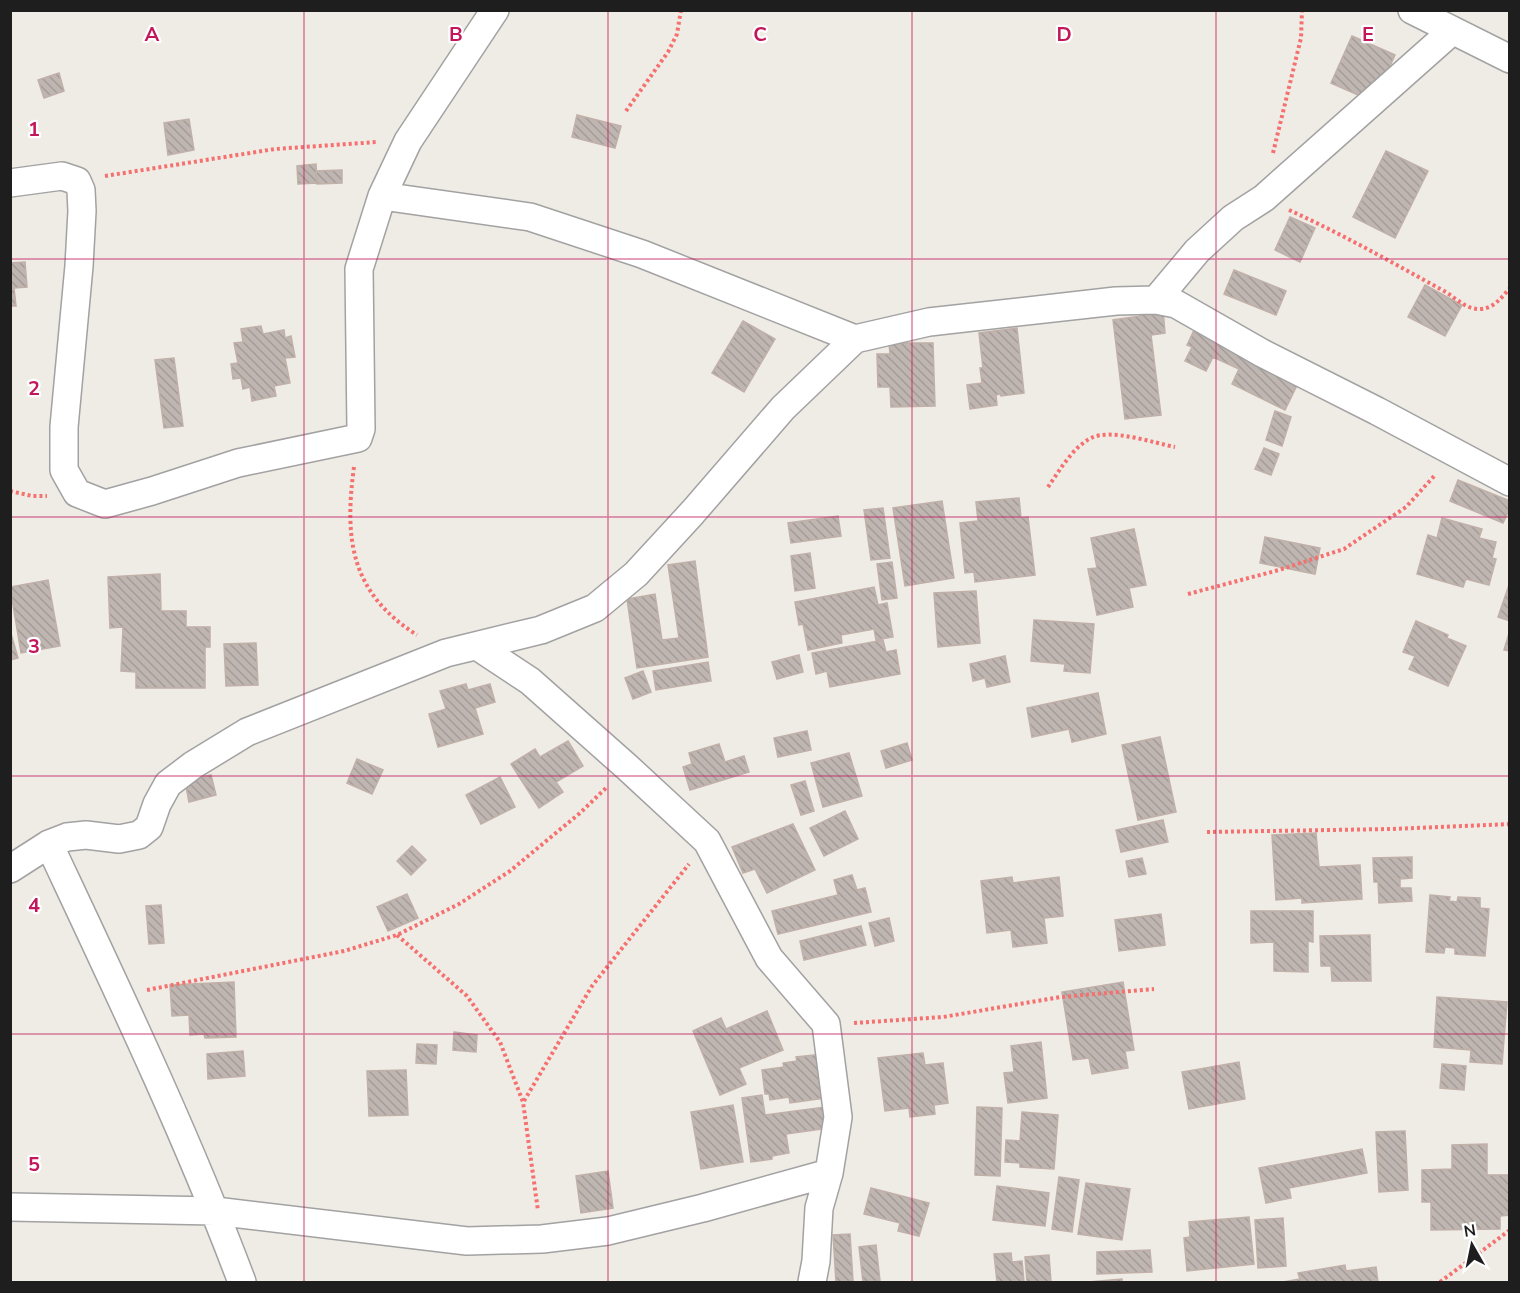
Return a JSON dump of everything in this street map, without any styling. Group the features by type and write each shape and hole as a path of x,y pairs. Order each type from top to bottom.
{"street":[{"path":"10,183 62,176 77,181 81,190 79,267 64,427 64,470 77,493 105,504 238,463 358,438 361,429 359,269 382,196 408,141 495,10"},
{"path":"1412,10 1509,59"},
{"path":"1156,300 1197,250 1233,218 1264,198 1452,31"},
{"path":"382,196 530,217 642,254 855,339"},
{"path":"10,869 49,844 67,837 86,835 119,839 139,836 149,827 157,804 168,784 193,765 247,732 446,653 541,630 595,608 636,574 783,408 855,339 929,322 1116,301 1156,300 1176,304 1509,482"},
{"path":"477,646 530,681 707,841 769,958 826,1024 838,1117 829,1173 819,1208 816,1261 812,1282"},
{"path":"49,844 164,1089 216,1211 242,1282"},
{"path":"10,1207 216,1211 467,1241 542,1239 608,1231 703,1208 829,1173"}],"path":[{"path":"626,111 668,51 677,34 681,10"},
{"path":"1302,10 1300,38 1264,198 1362,246 1468,307 1481,309 1497,304 1509,288"},
{"path":"77,181 275,149 408,141"},
{"path":"1048,487 1071,456 1092,437 1104,434 1117,435 1174,447"},
{"path":"358,438 350,498 351,540 358,568 373,597 401,625 446,653"},
{"path":"1188,594 1279,570 1344,549 1406,507 1454,454"},
{"path":"120,995 344,951 397,935 459,904 510,871 580,813 627,767"},
{"path":"1207,832 1390,829 1509,824"},
{"path":"523,1102 592,986 707,841"},
{"path":"397,935 467,996 500,1042 523,1102 542,1239"},
{"path":"826,1024 944,1017 1061,997 1154,989"},
{"path":"1440,1282 1509,1230"}],"building":[{"path":"1352,36 1395,55 1374,102 1331,83"},
{"path":"59,73 64,91 44,98 38,80"},
{"path":"577,115 621,126 615,148 572,137"},
{"path":"189,119 194,150 168,155 164,123"},
{"path":"1386,151 1428,171 1395,238 1353,217"},
{"path":"316,164 317,183 298,184 297,166"},
{"path":"342,170 342,183 317,184 316,171"},
{"path":"1290,217 1315,228 1300,262 1275,250"},
{"path":"25,262 27,287 14,288 16,306 10,306 10,263"},
{"path":"1234,270 1286,291 1276,315 1224,294"},
{"path":"1425,285 1462,305 1445,336 1408,317"},
{"path":"1163,309 1165,333 1151,335 1161,415 1125,419 1113,320 1141,316 1140,312"},
{"path":"743,321 775,339 744,392 712,373"},
{"path":"261,326 263,334 284,330 285,338 291,336 295,357 285,358 290,383 274,386 276,396 252,401 250,387 243,389 241,378 233,379 231,364 238,363 234,343 243,342 241,329"},
{"path":"1196,326 1301,377 1285,410 1232,384 1239,369 1213,357 1206,371 1185,361 1192,347 1187,345"},
{"path":"1017,328 1024,393 996,395 997,405 970,409 967,385 982,383 980,368 983,368 979,333"},
{"path":"889,343 933,343 935,406 891,407 890,387 878,387 877,354 890,354"},
{"path":"174,358 183,426 164,428 155,360"},
{"path":"1275,411 1291,417 1282,446 1266,440"},
{"path":"1264,448 1279,454 1271,475 1255,469"},
{"path":"1458,480 1510,501 1510,508 1503,523 1450,501"},
{"path":"1019,498 1021,518 1028,517 1035,575 975,582 974,572 965,573 960,523 978,521 976,502"},
{"path":"942,501 954,578 905,586 893,508"},
{"path":"883,508 890,558 871,560 864,510"},
{"path":"838,516 841,536 791,543 788,523"},
{"path":"1442,518 1482,529 1479,538 1496,542 1492,558 1496,559 1489,585 1466,579 1463,587 1417,574 1428,535 1437,538"},
{"path":"1134,529 1146,585 1129,588 1133,607 1097,615 1088,569 1097,568 1091,538"},
{"path":"1265,537 1320,548 1315,574 1260,563"},
{"path":"810,553 815,588 795,591 791,556"},
{"path":"695,561 708,657 637,668 627,599 655,594 662,640 679,638 668,565"},
{"path":"892,562 897,598 882,600 877,564"},
{"path":"160,574 161,611 186,611 186,627 210,627 210,647 205,647 205,688 136,688 136,672 121,671 123,627 110,628 108,577"},
{"path":"48,580 60,646 21,653 10,587"},
{"path":"1510,582 1510,621 1498,617"},
{"path":"874,587 878,605 887,603 893,637 876,640 874,629 841,635 842,643 808,650 803,624 799,625 795,602"},
{"path":"976,591 980,643 938,647 934,593"},
{"path":"1034,620 1094,624 1090,673 1064,671 1065,664 1031,661"},
{"path":"1416,621 1466,646 1448,686 1409,669 1415,656 1403,652"},
{"path":"10,630 18,658 10,660"},
{"path":"1510,630 1510,651 1504,650"},
{"path":"883,640 886,652 896,650 900,674 830,687 827,671 816,674 812,653"},
{"path":"256,643 258,685 226,686 224,644"},
{"path":"799,655 803,672 777,679 772,662"},
{"path":"1005,656 1010,682 987,687 985,678 973,681 970,664"},
{"path":"708,662 711,681 656,690 653,671"},
{"path":"643,671 651,692 633,699 625,678"},
{"path":"466,684 468,690 490,684 495,702 475,708 483,734 438,747 429,714 446,709 440,691"},
{"path":"1098,693 1106,734 1072,742 1069,729 1032,737 1027,708"},
{"path":"807,731 811,750 778,757 774,738"},
{"path":"1160,737 1176,812 1138,820 1122,745"},
{"path":"568,741 583,766 556,782 563,792 539,808 511,764 535,749 540,757"},
{"path":"907,743 912,760 886,768 881,751"},
{"path":"719,744 725,762 744,756 749,772 690,790 683,767 692,764 689,753"},
{"path":"849,753 862,796 823,807 811,763"},
{"path":"357,759 383,770 372,794 347,783"},
{"path":"211,775 216,795 189,802 185,781"},
{"path":"500,777 515,807 481,824 466,795"},
{"path":"805,781 814,811 801,815 791,785"},
{"path":"845,811 858,839 824,856 810,828"},
{"path":"1163,820 1168,842 1121,852 1116,830"},
{"path":"793,824 815,870 767,893 755,869 743,873 732,847"},
{"path":"1316,833 1319,867 1360,865 1362,899 1302,903 1302,898 1276,900 1272,835"},
{"path":"412,846 426,860 411,875 397,861"},
{"path":"1412,857 1412,878 1400,879 1400,888 1411,888 1412,901 1379,903 1378,882 1374,882 1373,858"},
{"path":"1142,858 1146,874 1129,877 1126,861"},
{"path":"852,875 857,890 865,888 871,912 778,934 772,911 838,895 834,880"},
{"path":"1012,877 1013,883 1059,877 1063,916 1044,918 1047,943 1013,947 1011,930 987,933 981,881"},
{"path":"407,894 418,918 388,931 377,907"},
{"path":"1430,895 1450,897 1449,901 1457,902 1458,897 1480,898 1480,908 1489,909 1485,956 1455,954 1455,948 1445,947 1444,953 1426,952"},
{"path":"161,905 164,943 149,944 146,906"},
{"path":"1251,911 1313,911 1313,942 1308,941 1308,972 1274,971 1274,942 1251,943"},
{"path":"1161,914 1165,945 1119,951 1115,920"},
{"path":"889,918 894,941 875,946 869,923"},
{"path":"861,926 866,945 804,960 800,941"},
{"path":"1370,935 1371,981 1332,981 1331,966 1321,966 1320,936"},
{"path":"234,982 236,1037 205,1038 204,1034 190,1035 189,1015 172,1016 170,985"},
{"path":"1123,982 1134,1050 1125,1051 1128,1068 1092,1074 1089,1058 1073,1060 1062,992"},
{"path":"1437,997 1507,1002 1502,1064 1470,1062 1471,1050 1434,1047"},
{"path":"767,1011 783,1050 739,1068 746,1084 720,1095 693,1031 721,1018 726,1029"},
{"path":"454,1032 477,1035 476,1052 453,1050"},
{"path":"1041,1042 1047,1098 1008,1103 1004,1073 1014,1072 1011,1046"},
{"path":"417,1044 437,1045 436,1064 416,1063"},
{"path":"243,1051 245,1076 208,1079 207,1054"},
{"path":"833,1053 839,1096 790,1103 789,1097 770,1100 769,1094 765,1094 762,1070 784,1067 783,1063 797,1061 796,1057"},
{"path":"923,1053 925,1065 943,1063 948,1103 934,1105 935,1114 910,1117 909,1108 885,1111 878,1058"},
{"path":"1239,1062 1245,1099 1189,1109 1182,1072"},
{"path":"1442,1064 1466,1066 1464,1090 1440,1088"},
{"path":"406,1070 408,1115 369,1116 367,1071"},
{"path":"762,1095 765,1115 825,1107 828,1128 786,1134 789,1153 772,1156 772,1159 751,1162 742,1098"},
{"path":"733,1105 743,1162 701,1169 691,1112"},
{"path":"977,1107 1002,1108 1000,1176 975,1175"},
{"path":"1022,1112 1058,1115 1054,1169 1020,1167 1020,1163 1005,1162 1006,1140 1020,1141"},
{"path":"1405,1131 1408,1190 1379,1192 1376,1132"},
{"path":"1487,1144 1487,1175 1510,1175 1510,1215 1500,1216 1500,1229 1431,1230 1431,1202 1422,1202 1422,1170 1452,1169 1452,1145"},
{"path":"1362,1149 1367,1173 1289,1188 1291,1198 1266,1203 1259,1168"},
{"path":"608,1171 613,1208 581,1213 576,1176"},
{"path":"1059,1177 1079,1180 1072,1232 1052,1229"},
{"path":"1086,1183 1130,1189 1122,1240 1078,1234"},
{"path":"997,1186 1049,1193 1045,1226 993,1220"},
{"path":"871,1188 929,1203 919,1236 898,1231 900,1223 864,1214"},
{"path":"1249,1217 1254,1264 1187,1271 1184,1238 1190,1237 1189,1222"},
{"path":"1283,1218 1286,1266 1258,1268 1255,1220"},
{"path":"850,1234 853,1281 836,1282 833,1235"},
{"path":"876,1245 880,1281 863,1282 859,1247"},
{"path":"1150,1250 1152,1272 1097,1274 1097,1252"},
{"path":"1011,1253 1012,1262 1022,1261 1024,1282 997,1282 994,1254"},
{"path":"1049,1255 1051,1282 1027,1282 1025,1257"},
{"path":"1345,1265 1346,1271 1376,1267 1378,1282 1283,1282 1300,1279 1298,1273"},
{"path":"1122,1279 1122,1282 1088,1282"}]}
